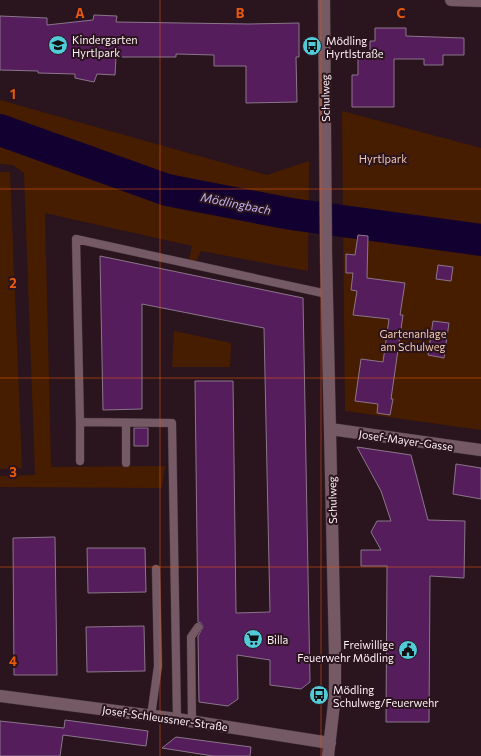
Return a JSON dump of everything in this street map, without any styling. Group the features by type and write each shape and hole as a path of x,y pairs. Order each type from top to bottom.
{"street":[{"name":"Schulweg","path":"324,0 326,244 335,654 335,695 328,756"},
{"path":"451,0 481,1"},
{"name":"Josef-Mayer-Gasse","path":"330,429 481,450"},
{"name":"Josef-Schleussner-Straße","path":"0,696 192,721 330,743"}],"lane":[{"path":"80,460 76,239 327,294"},
{"path":"80,422 172,423 177,719"},
{"path":"126,423 126,463"},
{"path":"152,716 158,666 156,569"},
{"path":"192,721 190,637 198,627"}],"green space":[{"path":"0,100 267,175 309,161 308,271 201,251 196,262 189,260 192,246 45,213 51,467 165,466 162,488 0,487 0,476 35,475 24,173 13,165 0,164"},
{"path":"342,111 481,148 481,430 345,411"},
{"path":"0,172 10,172 22,468 0,469"},
{"path":"174,331 231,343 230,367 172,367"}],"building":[{"path":"94,15 117,16 116,22 249,24 299,23 299,57 296,57 297,102 246,103 246,66 214,66 214,55 176,54 176,57 116,57 115,75 97,74 94,82 75,78 75,74 0,70 0,16 47,18 47,25 93,20"},
{"path":"375,28 406,28 406,36 464,38 464,55 443,55 443,65 424,65 424,59 394,59 394,107 352,107 352,75 358,75 358,55 370,55 370,41 375,41"},
{"path":"358,235 368,236 367,278 405,283 400,315 403,315 390,415 377,413 378,404 355,401 361,359 383,362 389,319 353,315 357,291 351,290 353,273 346,273 346,254 355,255"},
{"path":"100,256 303,298 310,682 301,689 270,685 270,660 237,655 238,699 228,706 199,702 198,636 203,627 201,623 198,622 195,381 233,381 236,613 270,612 264,328 142,304 142,409 103,410"},
{"path":"438,265 453,267 451,281 436,279"},
{"path":"433,321 449,323 444,358 428,355"},
{"path":"134,428 148,428 148,446 134,446"},
{"name":"Freiwillige Feuerwehr Mödling","path":"357,447 411,455 428,520 465,521 464,578 430,576 429,722 386,722 387,566 361,566 361,550 381,550 371,532 377,521 391,521 381,491"},
{"path":"456,464 481,468 481,499 453,494"},
{"path":"55,537 57,675 14,675 13,538"},
{"path":"87,548 145,548 146,592 88,593"},
{"path":"144,626 145,671 87,672 86,627"},
{"path":"65,720 148,731 146,746 63,735 60,756 0,756 0,721 64,728"},
{"path":"176,737 251,747 250,756 213,756 162,748"}],"waterway":[{"name":"Mödlingbach","path":"0,130 167,190 291,214 481,240"}],"place":[{"name":"Kindergarten Hyrtlpark","path":"58,45"},
{"name":"Mödling Hyrtlstraße","path":"312,46"},
{"name":"Billa","path":"253,639"},
{"name":"Freiwillige Feuerwehr Mödling","path":"408,650"},
{"name":"Mödling Schulweg/Feuerwehr","path":"319,695"}],"park label":[{"name":"Hyrtlpark","path":"383,158"},
{"name":"Gartenanlage am Schulweg","path":"413,339"}]}
